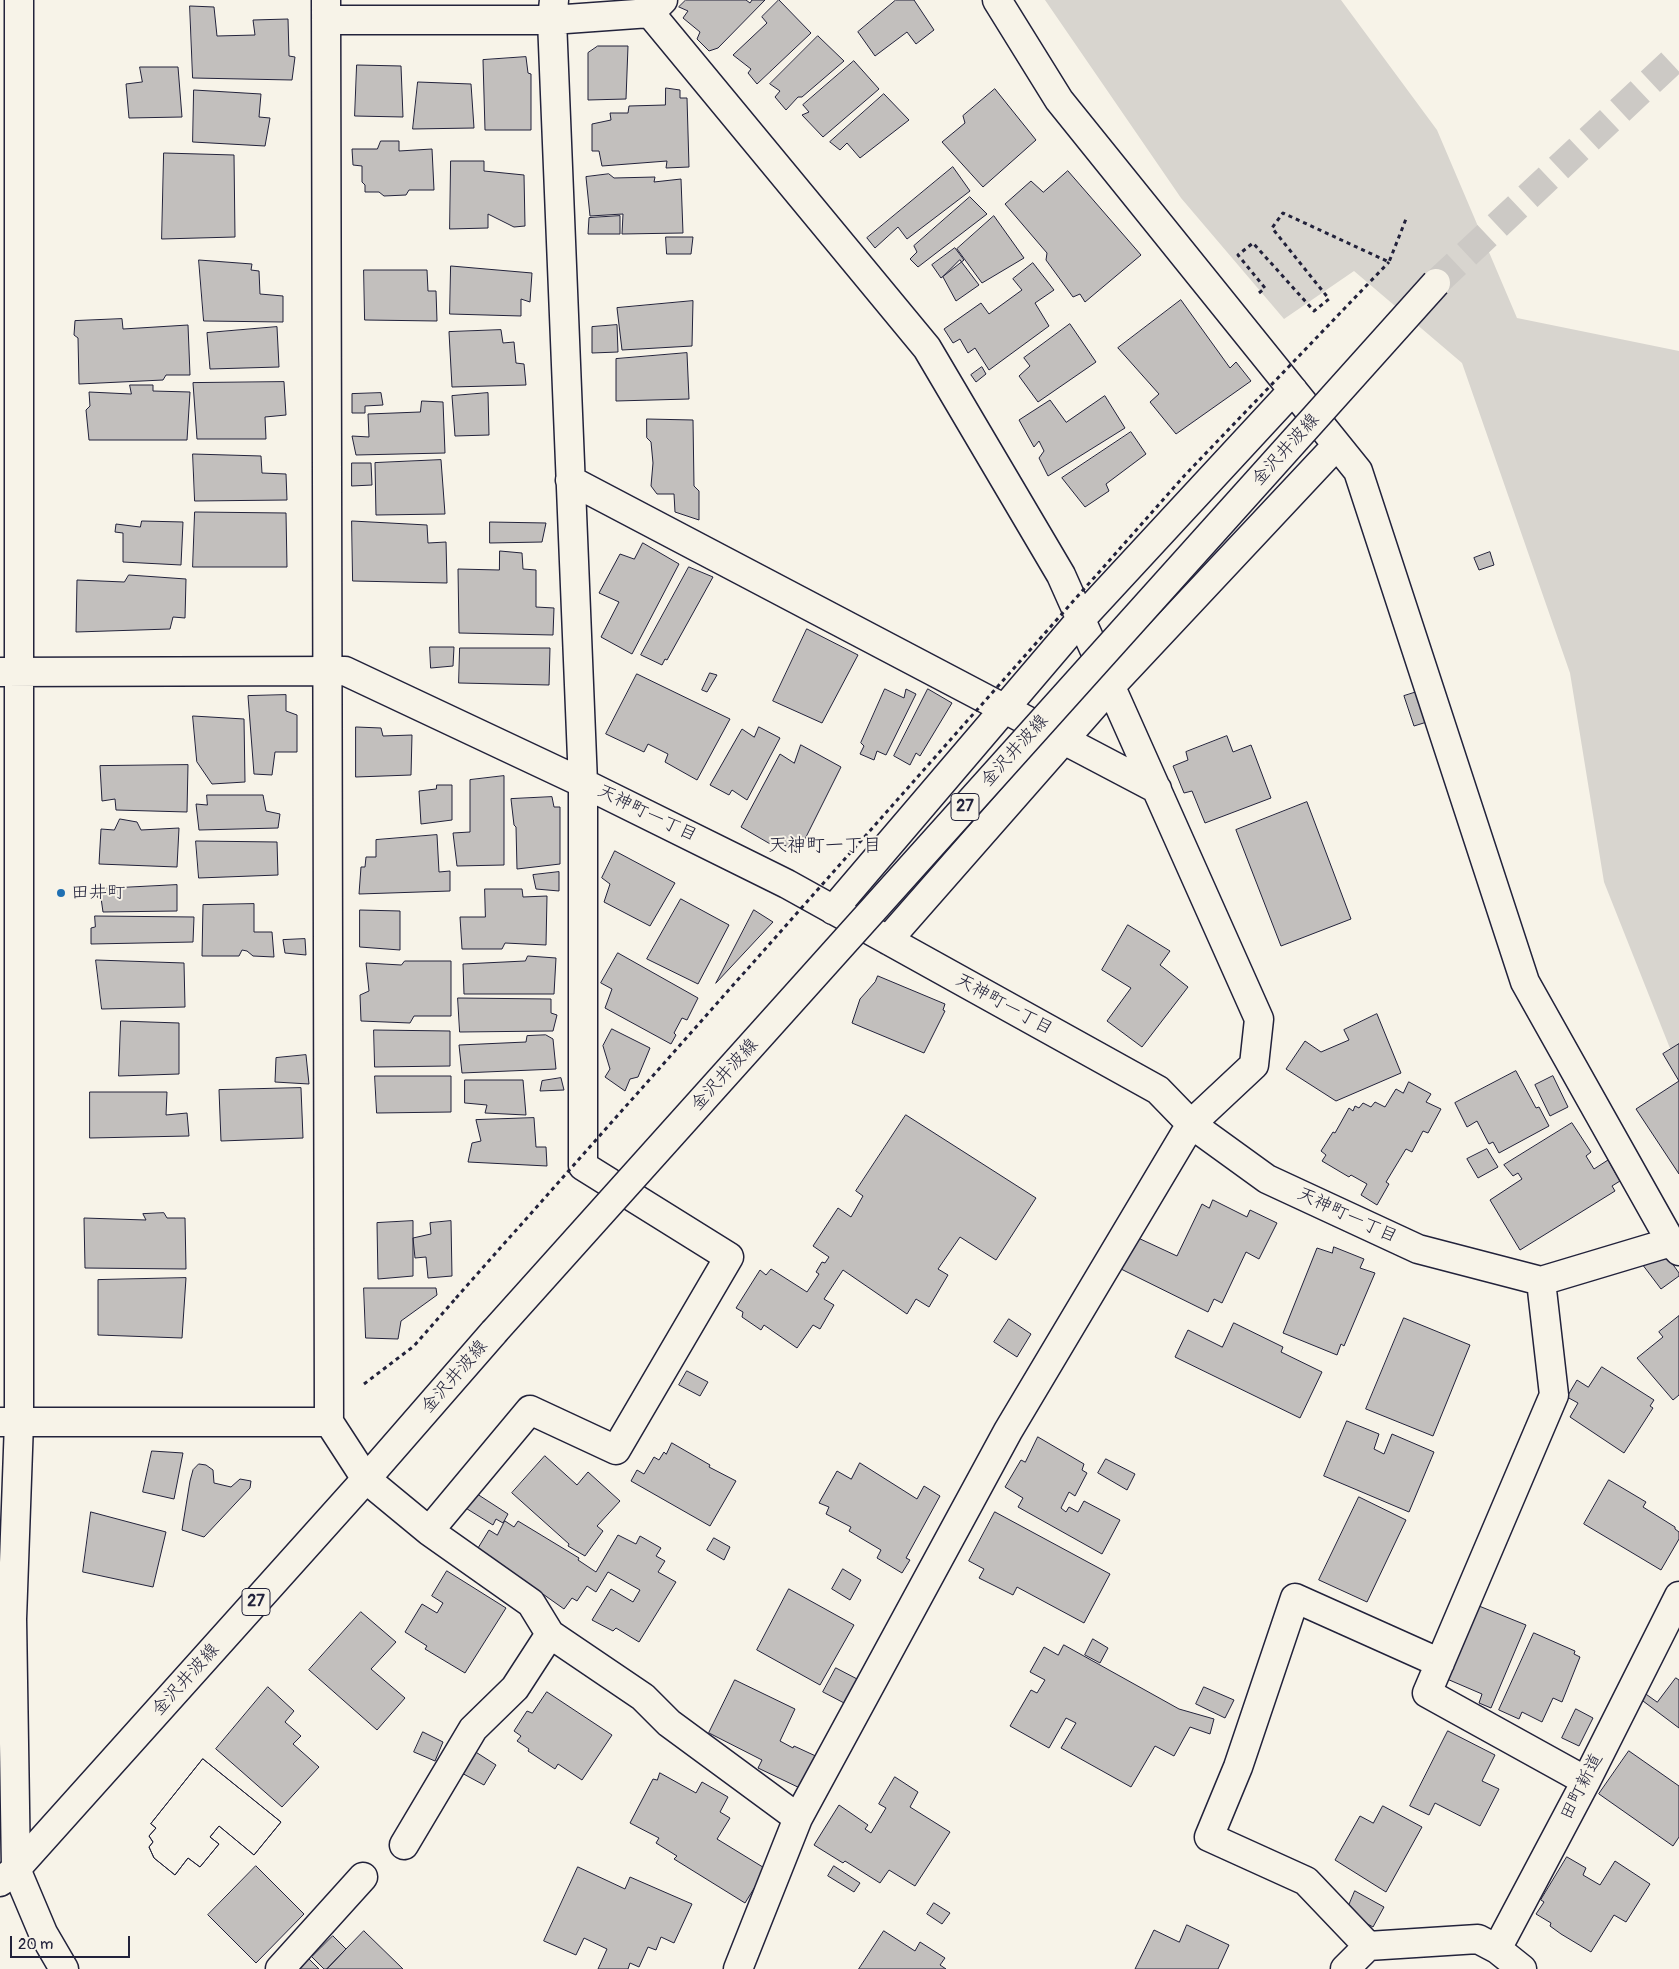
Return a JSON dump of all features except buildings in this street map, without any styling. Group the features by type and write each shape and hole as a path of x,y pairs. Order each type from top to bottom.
{"main road":[{"path":"20,0 9,672 9,1422 6,1619 8,1875 64,1969"},
{"path":"997,0 1059,100 1358,471 1525,982 1675,1246 1541,1281 1554,1395 1427,1693 1586,1781"},
{"path":"738,1969 798,1818 1008,1432 1191,1124 1254,1065 1259,1019 1061,575 927,348 657,6 553,10 326,10 329,1422 366,1479 429,1530 531,1603 550,1634 643,1697 669,1723 798,1818"},
{"path":"429,1530 530,1410 616,1450 729,1257 583,1166 583,783 553,10"},
{"name":"金沢井波線","path":"8,1875 366,1479 494,1332 1436,283"},
{"path":"833,910 1081,619 1293,390"},
{"path":"888,940 1111,686 1337,445"},
{"path":"570,480 1157,789"},
{"name":"天神町一丁目","path":"9,672 345,670 583,783 787,884 1158,1090 1191,1124 1267,1179 1418,1249 1541,1281"},
{"path":"9,1422 329,1422"},
{"path":"1368,1946 1306,1881 1209,1837 1238,1767 1295,1598 1440,1663"},
{"name":"田町新道","path":"1497,1949 1677,1605"},
{"path":"404,1845 473,1729 515,1688 550,1634"},
{"path":"280,1969 363,1877"},
{"path":"1345,1969 1368,1946 1478,1939 1497,1949 1522,1969"}],"path":[{"path":"1233,315 1265,288 1238,254 1253,243 1314,311 1329,299 1272,228 1283,213 1389,262"},
{"path":"360,1387 414,1346 1185,475 1389,262 1406,219"}],"shaded area":[{"path":"1045,0 1341,0 1437,130 1517,318 1679,351 1679,1071 1604,882 1570,673 1462,363 1354,271 1284,319 1181,198"}],"tunnel":[{"path":"1436,283 1679,55"}],"place":[{"name":"田井町","path":"61,893"}],"district":[{"name":"天神町一丁目","path":"825,846"}]}
